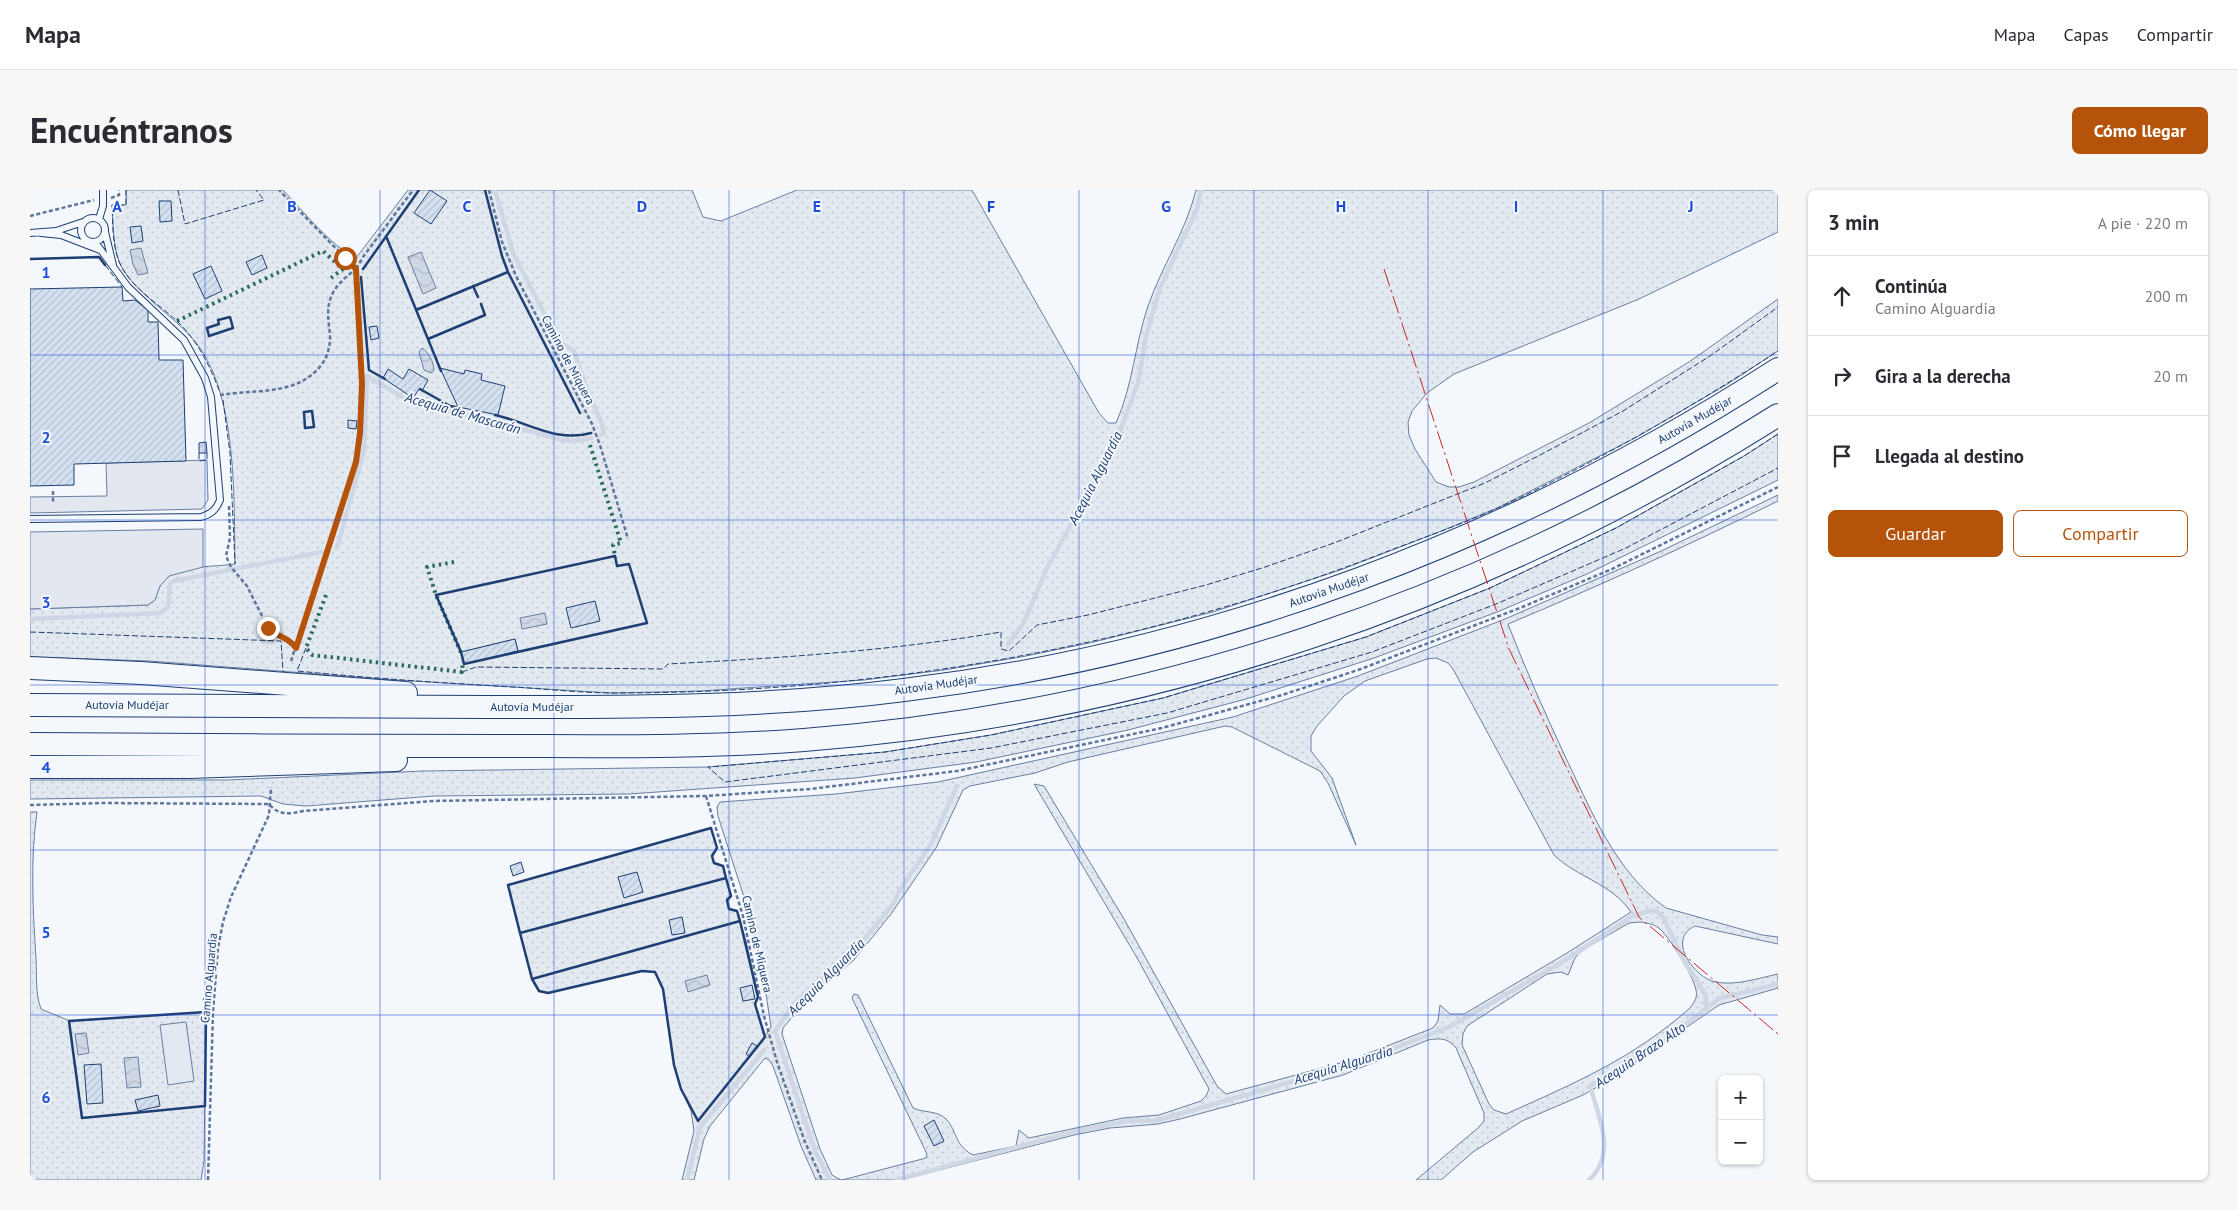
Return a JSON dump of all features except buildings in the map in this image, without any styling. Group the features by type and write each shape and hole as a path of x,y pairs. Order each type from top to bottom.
{"highway":[{"name":"Autovía Mudéjar","path":"30,705 648,707 800,701 903,691 1094,658 1223,625 1343,586 1478,531 1610,468 1734,398 1778,369"},
{"path":"30,744 688,745 805,740 953,723 1009,714 1167,681 1291,645 1457,584 1581,527 1662,484 1778,415"},
{"path":"30,668 151,673 416,694 426,707"},
{"path":"30,767 275,765 444,758 460,746"}],"lane":[{"path":"103,190 103,206 99,219 104,227 114,268"},
{"path":"41,233 70,228 88,218 99,219"},
{"path":"30,519 197,517 213,512 220,500 210,396 204,378 184,340 128,287 94,242 83,237 81,232 83,222"},
{"path":"85,246 99,240 105,232"},
{"path":"30,233 61,235 85,246 100,250"}],"path":[{"path":"111,198 117,196 119,190"},
{"path":"279,190 356,269 362,384 360,433 356,462 291,661"},
{"path":"210,396 284,387 304,380 319,370 330,345 328,311 330,299 342,280 356,269 413,190"},
{"name":"Camino de Miquera","path":"489,190 502,242 516,276 592,424 628,539"},
{"path":"30,216 98,199"},
{"path":"53,491 53,502"},
{"path":"229,501 230,538 226,556 230,567 247,586 258,606 259,614 268,628 274,634 292,640 296,648"},
{"name":"Camino Alguardia","path":"208,1180 213,1012 218,948 223,922 232,897 269,815 271,787"},
{"name":"Camino de Miquera","path":"706,796 743,916 764,1016 777,1062 805,1142 822,1180"}],"shaded area":[{"path":"126,190 283,190 327,236 356,258 408,190 692,190 703,217 721,221 797,190 972,190 1099,413 1108,423 1116,423 1122,409 1148,306 1186,220 1196,190 1778,190 1778,232 1639,299 1454,374 1427,393 1412,411 1408,422 1409,435 1415,449 1436,482 1449,487 1459,487 1474,482 1589,423 1689,362 1778,299 1778,351 1726,385 1635,438 1497,508 1439,532 1343,569 1213,612 1094,642 1021,657 944,670 864,680 700,691 612,693 395,680 149,661 30,657 30,609 148,605 154,600 162,582 172,574 198,567 235,564 231,452 221,395 212,370 191,336 130,280 122,267 115,243 112,205 126,205","holes":["515,639 518,651 462,652"]},
{"path":"1778,434 1778,480 1587,574 1497,612 1374,658 1246,699 1128,730 976,762 855,778 629,794 434,796 306,806 283,804 261,796 30,799 30,780 227,780 423,771 708,767 885,752 991,735 1163,698 1366,637 1490,588 1616,528 1744,456"},
{"path":"207,460 208,500 202,509 30,513 30,497 107,496 106,463"},
{"path":"1778,495 1778,501 1610,580 1508,624 1542,706 1594,817 1618,858 1632,876 1666,908 1762,935 1778,937 1778,944 1695,926 1687,932 1683,940 1686,957 1692,966 1708,979 1724,983 1747,981 1778,974 1778,988 1719,1005 1613,1078 1583,1095 1522,1121 1473,1152 1441,1180 1416,1180 1484,1121 1484,1113 1456,1048 1444,1039 1428,1040 1343,1075 1180,1119 1158,1124 1110,1128 1074,1135 901,1180 841,1180 816,1180 801,1146 773,1066 765,1058 710,1126 704,1139 694,1180 682,1180 694,1131 691,1111 681,1089 674,1065 663,989 655,972 642,971 548,993 539,991 532,979 508,885 711,828 717,848 712,855 714,863 723,866 731,896 727,900 729,908 737,911 746,941 758,997 755,1004 765,1036 771,1027 763,974 750,916 718,816 717,807 720,802 836,794 938,782 1233,717 1358,676 1505,619 1659,552","holes":["1436,658 1448,663 1453,669 1554,855 1573,870 1614,894 1631,912 1567,953 1464,1014 1450,1014 1440,1005 1438,1021 1433,1028 1351,1060 1226,1094 1217,1086 1124,919 1044,786 1034,784 1136,956 1209,1089 1206,1096 1201,1101 1159,1115 1123,1118 1029,1138 1019,1130 1016,1146 973,1155 962,1147 946,1119 934,1113 913,1108 858,995 854,994 852,998 927,1154 926,1158 846,1179 841,1180 832,1175 820,1149 782,1034 783,1028 808,998 854,960 891,914 936,848 963,790 970,786 1035,773 1068,762 1225,726 1232,727 1320,771 1328,783 1356,845 1332,778 1311,751 1311,736 1317,726 1344,696 1365,681 1427,659","1640,922 1659,928 1680,957 1696,990 1696,997 1690,1008 1646,1042 1602,1069 1506,1114 1494,1110 1489,1104 1462,1045 1463,1034 1467,1026 1547,974 1561,972 1568,975 1575,958 1581,951 1629,923"]},
{"path":"203,529 203,567 169,576 160,586 155,600 148,605 30,609 30,532"},
{"path":"30,812 37,812 33,848 33,886 37,984 41,1009 70,1021 206,1012 204,1161 201,1180 30,1180"},
{"path":"186,1022 194,1081 168,1085 160,1025"}],"water":[{"path":"141,248 148,273 138,275 130,250"},
{"path":"421,252 436,288 423,294 408,257"},
{"path":"422,348 428,354 433,364 434,370 431,373 424,370 419,352"},
{"path":"545,613 547,624 522,629 520,618"},
{"path":"707,975 710,985 688,992 685,981"},
{"path":"86,1033 89,1053 78,1055 75,1034"},
{"path":"138,1057 141,1087 127,1088 124,1058"}],"waterway":[{"name":"Acequia de Mascarán","path":"495,190 513,253 557,338 574,351 586,387 602,424 604,434 601,435"},
{"name":"Acequia Alguardia","path":"1008,644 1023,624 1047,568 1114,447 1138,383 1146,336 1160,288 1197,209 1201,190"},
{"name":"Acequia de Mascarán","path":"337,548 364,451 367,376 409,401 562,440 576,441 591,438"},
{"name":"Acequia de Mascarán","path":"30,619 160,613 168,607 170,584 174,581 321,552"},
{"name":"Acequia Alguardia","path":"830,1180 815,1151 775,1031 793,1005 825,976 834,965 857,948 894,903 899,891 931,844 957,786"},
{"name":"Acequia Alguardia","path":"896,1180 1073,1132 1132,1120 1155,1121 1353,1064 1449,1027 1564,961 1633,916 1648,911 1656,911 1663,917 1684,961 1705,994 1707,1009"},
{"name":"Acequia Brazo Alto","path":"1589,1180 1597,1170 1602,1159 1604,1147 1601,1123 1590,1086 1649,1052 1720,998 1778,984"},
{"name":"Acequia Alguardia","path":"687,1180 700,1127 764,1050"}],"hedge":[{"path":"177,321 323,251 343,269 331,278"},
{"path":"590,445 621,543 613,545 615,556"},
{"path":"454,562 427,567 436,595 462,655"},
{"path":"326,595 306,648 312,655 462,672 463,661"}],"fence":[{"path":"126,190 126,205 112,205 114,244 121,266 132,282 178,322 191,337 207,362 219,390"},
{"path":"178,190 185,224 264,200 256,190"},
{"path":"105,265 122,287"},
{"path":"462,672 476,667 663,669 668,664 876,649 1001,632 1001,649 1009,651 1037,625 1088,615 1206,585 1262,568 1334,543 1485,483 1623,411 1710,356 1778,307"},
{"path":"306,648 297,671 602,693 715,691 814,684 912,673 1010,658 1107,638 1203,613 1298,584 1460,524 1536,490 1607,453 1711,394 1778,351"},
{"path":"223,400 230,453 235,564"},
{"path":"1778,434 1744,456 1616,528 1490,588 1366,637 1163,698 991,735 885,752 708,767 725,782 991,748 1167,713 1372,652 1496,604 1626,548 1778,468"},
{"path":"199,453 199,461 207,460 207,453"},
{"path":"30,632 281,641 283,672"}],"wall":[{"path":"363,269 419,190"},
{"path":"485,190 508,272 580,413"},
{"path":"386,236 441,371"},
{"path":"30,259 99,257 105,265"},
{"path":"416,310 508,272"},
{"path":"361,277 369,370 385,379"},
{"path":"473,286 478,297"},
{"path":"428,339 485,315 481,304"},
{"path":"230,317 233,328 209,336 207,328 219,324 218,320 230,317"},
{"path":"420,389 450,406 460,408"},
{"path":"312,411 314,427 305,428 304,412 312,411"},
{"path":"495,415 554,434 578,435 591,433"},
{"path":"615,556 617,566 629,564 647,623 464,664 461,652 436,595 615,556"},
{"path":"520,933 508,885 711,828 717,848 712,856 714,863 723,866 726,878"},
{"path":"532,979 520,933 726,878 731,896 727,900 729,909 737,911 740,921"},
{"path":"740,921 758,997 755,1004 765,1037 698,1121 681,1089 674,1065 663,989 655,972 642,971 548,993 539,991 532,979 740,921"},
{"path":"206,1012 205,1106 82,1118 69,1021 206,1012"}],"power":[{"path":"1384,269 1509,649 1639,917 1778,1034"}],"route":[{"path":"268,628 274,634 292,640 296,648 356,462 360,433 362,358 356,269 345,258"}]}
